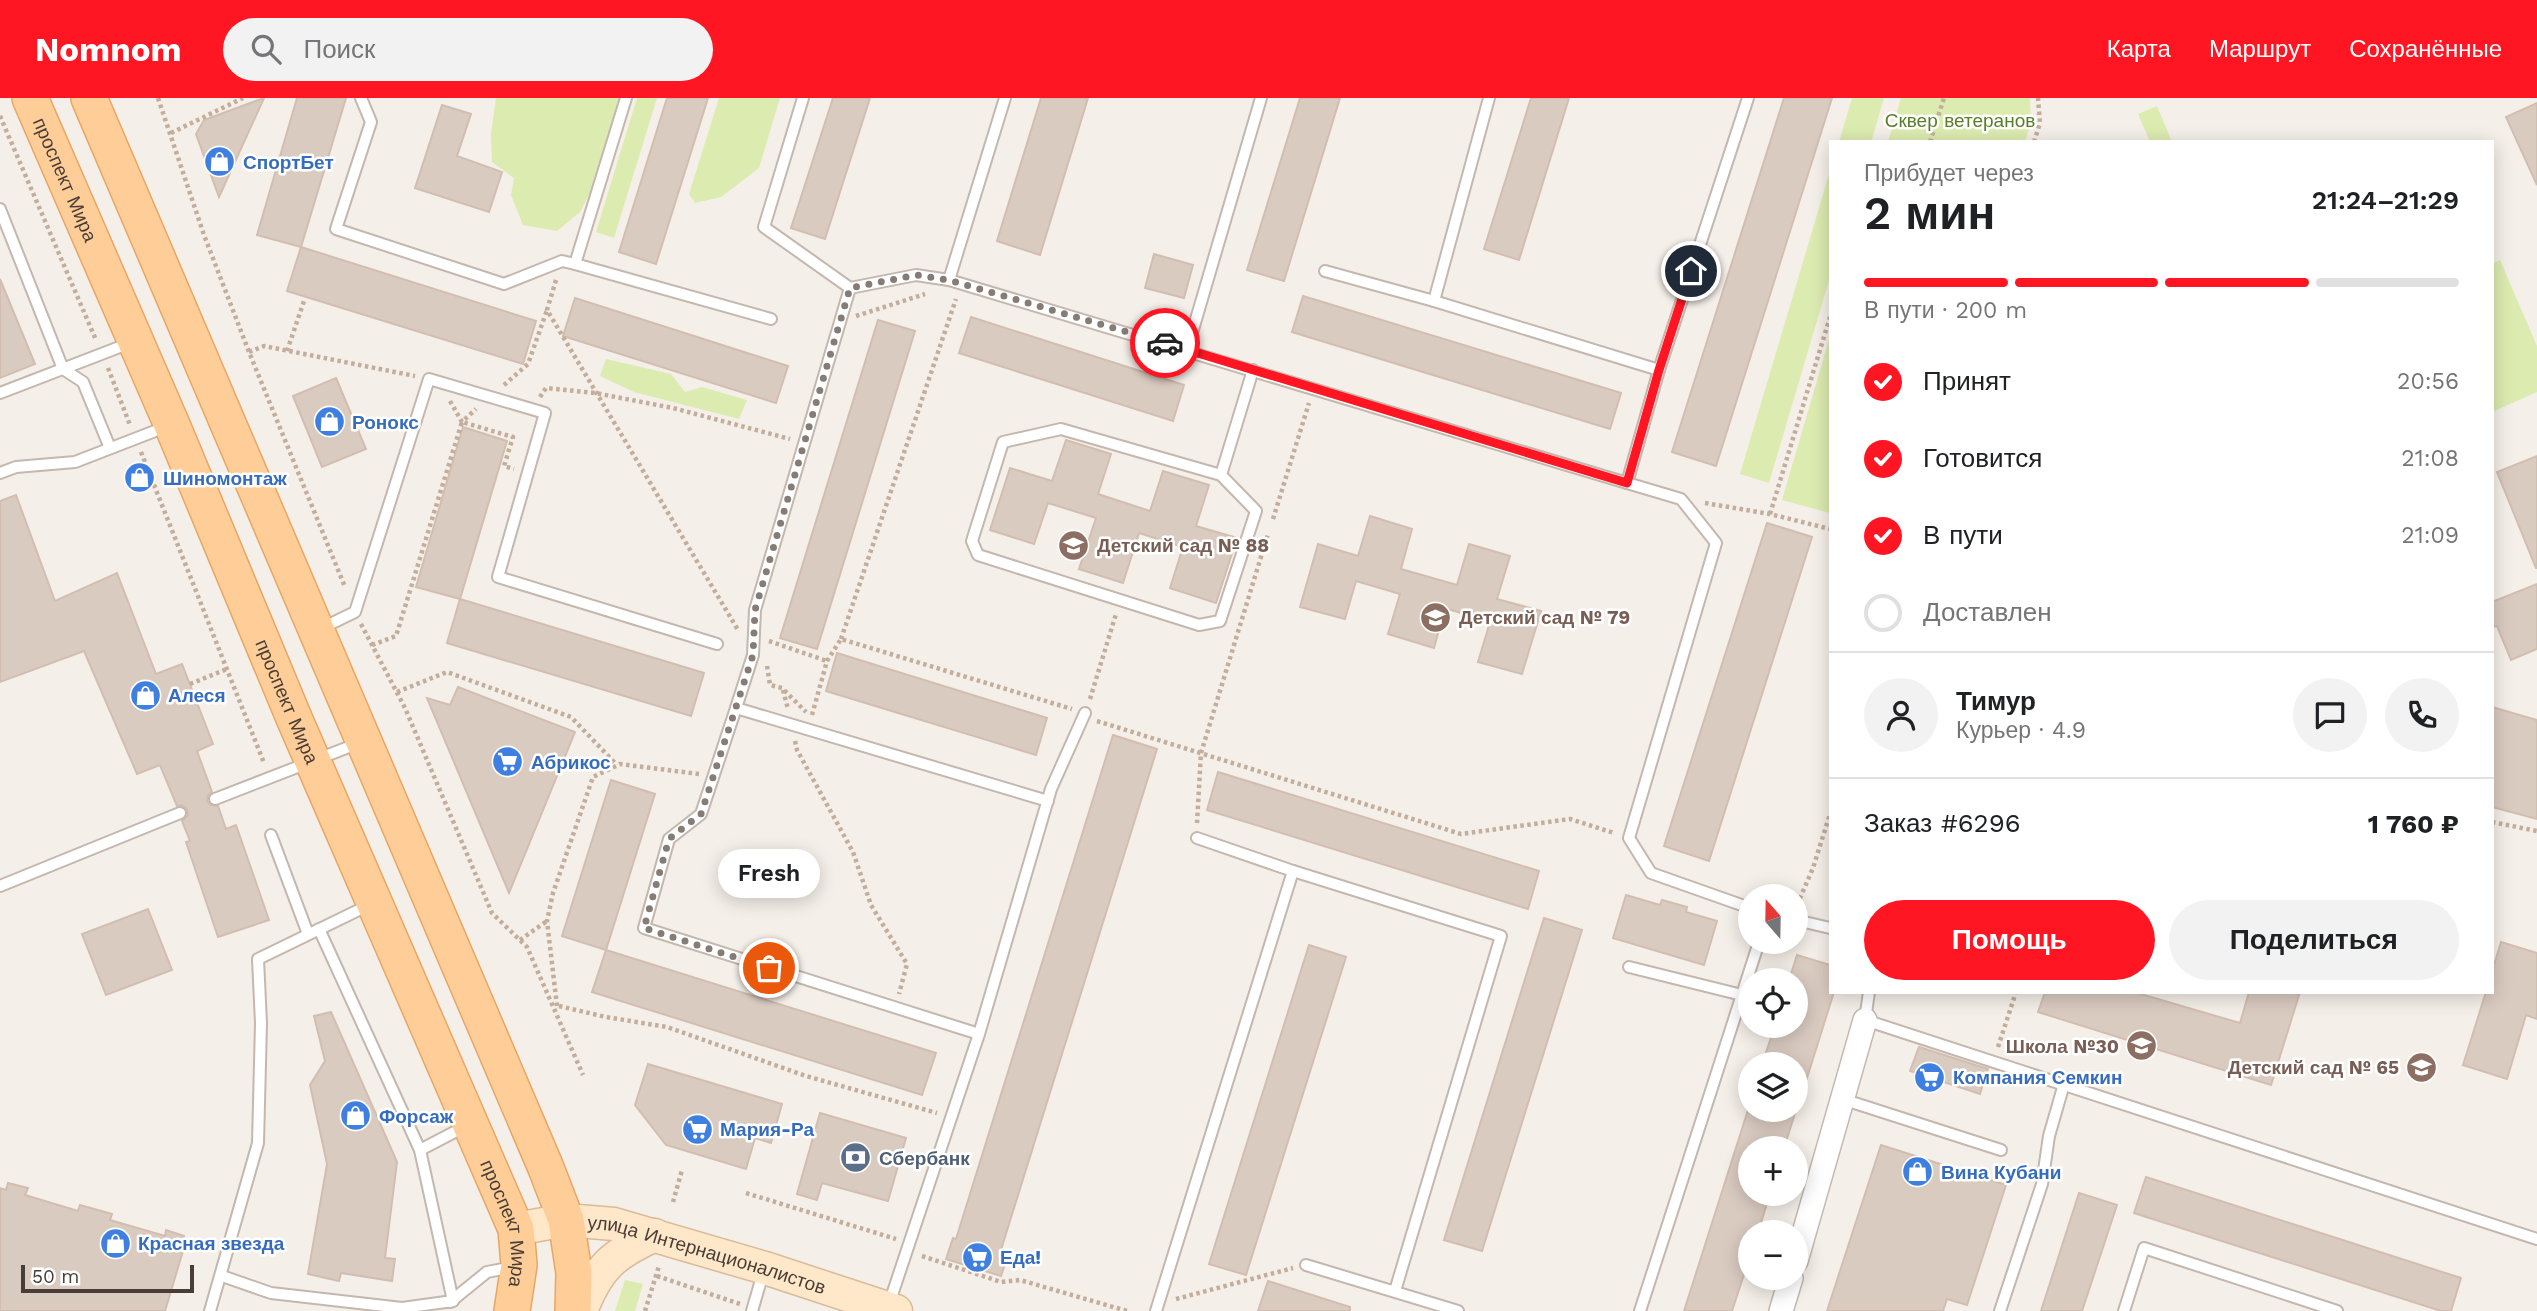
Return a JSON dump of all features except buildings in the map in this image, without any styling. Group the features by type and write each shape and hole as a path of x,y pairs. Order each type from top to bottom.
{"main road":[{"name":"проспект Мира","path":"30,98 172,425 294,718 516,1229 519,1265 512,1311"},
{"path":"89,98 541,1156 566,1220 574,1273 573,1311"},
{"path":"294,718 345,698"},
{"path":"347,840 397,819"}],"street":[{"path":"1808,1220 1865,1020"},
{"name":"улица Интернационалистов","path":"516,1229 566,1220 614,1224 765,1268 892,1310"},
{"path":"580,1311 604,1266 627,1247 655,1234"},
{"path":"1781,1311 1787,1290"}],"lane":[{"path":"361,98 371,122 336,229 504,284 562,261 771,319"},
{"path":"575,264 626,98"},
{"path":"803,98 764,227 850,288 916,275 949,280 1187,349 1681,499 1716,543 1629,838 1651,873 1738,904"},
{"path":"949,280 1005,98"},
{"path":"1187,349 1261,98"},
{"path":"1434,301 1489,98"},
{"path":"1627,483 1659,370 1748,98"},
{"path":"0,209 62,369 83,382 110,448"},
{"path":"1325,271 1434,301 1659,370"},
{"path":"850,288 755,610 759,652 736,708 701,814 669,839 644,928 979,1034"},
{"path":"0,393 136,341"},
{"path":"1220,475 1253,370"},
{"path":"317,631 338,618 355,612 429,379 545,413 498,577 717,644"},
{"path":"0,473 16,467 75,462 172,425"},
{"path":"1061,429 1220,475 1256,511 1220,621 1199,625 978,555 971,541 1003,442 1061,429"},
{"path":"736,708 1048,800"},
{"path":"892,1310 909,1244 979,1034 1051,789 1085,713"},
{"path":"215,799 363,741"},
{"path":"0,886 180,813"},
{"path":"271,835 307,934"},
{"path":"1197,838 1501,936 1395,1292"},
{"path":"1157,1307 1293,871"},
{"path":"211,1311 258,1143 261,1023 258,959 374,902"},
{"path":"1808,923 1829,928"},
{"path":"319,929 420,1150 453,1301"},
{"path":"1629,967 1738,994"},
{"path":"1869,994 1865,1020 2537,1238"},
{"path":"1640,1311 1738,1004"},
{"path":"2000,1311 2042,1184 2049,1136 2064,1084"},
{"path":"1842,1099 2001,1150"},
{"path":"420,1150 470,1124"},
{"path":"2124,1311 2144,1248 2337,1311"},
{"path":"418,1311 453,1301 487,1272 519,1265"},
{"path":"1306,1265 1458,1311"},
{"path":"752,1310 765,1268"},
{"path":"222,1276 271,1293 402,1308 453,1301"}],"path":[{"path":"158,98 172,133 204,235 355,612 397,692 492,913 527,947 556,1007 583,1075"},
{"path":"172,133 243,98"},
{"path":"1931,140 1944,98"},
{"path":"2035,140 2040,123 2038,98"},
{"path":"372,645 396,636 462,422 528,364 562,261"},
{"path":"853,317 934,291"},
{"path":"945,295 969,302"},
{"path":"766,662 771,685 782,688 811,717 827,661 841,639 956,299"},
{"path":"287,351 303,301"},
{"path":"547,310 595,393 759,652"},
{"path":"1770,514 1829,320"},
{"path":"249,352 264,346 429,379"},
{"path":"533,410 546,388 595,393 673,408 805,443"},
{"path":"1197,838 1201,753 1314,388"},
{"path":"462,422 513,437 504,466 528,472"},
{"path":"1681,499 1770,514 1829,529"},
{"path":"1090,698 1120,600"},
{"path":"759,652 762,639 827,661"},
{"path":"841,639 1085,713 1093,719 1461,834 1570,819 1629,838"},
{"path":"190,684 227,669"},
{"path":"397,692 447,671 571,717 617,765"},
{"path":"782,688 797,750 853,852 871,905 907,964 894,1008"},
{"path":"556,1007 548,921 553,893 593,776 620,764 714,776"},
{"path":"1806,884 1829,817"},
{"path":"2494,822 2537,831"},
{"path":"520,940 548,921"},
{"path":"1993,1061 2015,994"},
{"path":"556,1007 667,1027 806,1076 952,1116"},
{"path":"673,1202 682,1170"},
{"path":"746,1193 909,1244 922,1257 1001,1282 1020,1280 1127,1311"},
{"path":"922,1257 926,1244"},
{"path":"1157,1307 1306,1265"},
{"path":"645,1311 659,1266"},
{"path":"657,1276 752,1310"}],"green space":[{"path":"496,98 623,98 599,176 580,212 557,231 523,225 511,195 514,178 492,162 491,134"},
{"path":"637,98 657,98 614,238 596,232"},
{"path":"719,98 780,98 759,168 721,197 695,203 689,194"},
{"path":"1852,98 1884,98 1872,140 1840,140"},
{"name":"Сквер ветеранов","path":"1901,98 2030,98 2031,123 2026,140 1889,140"},
{"path":"2157,106 2171,140 2149,140 2138,114"},
{"path":"1829,174 1829,280 1769,483 1740,474"},
{"path":"2500,260 2537,346 2537,392 2494,411 2494,263"},
{"path":"1829,339 1829,513 1782,500"},
{"path":"606,359 671,374 685,392 702,387 747,400 739,419 634,392 600,376"},
{"path":"625,1280 643,1284 635,1311 615,1311"}],"way so far":[{"path":"769,968 644,928 669,839 701,814 753,655 755,610 850,288 916,275 949,280 1165,343"}],"place":[{"name":"СпортБет","path":"220,162"},
{"name":"Ронокс","path":"329,422"},
{"name":"Шиномонтаж","path":"140,478"},
{"name":"Детский сад № 88","path":"1074,545"},
{"name":"Детский сад № 79","path":"1436,617"},
{"name":"Алеся","path":"145,695"},
{"name":"Абрикос","path":"508,762"},
{"name":"Fresh","path":"769,968"},
{"name":"Школа №30","path":"2142,1046"},
{"name":"Детский сад № 65","path":"2422,1067"},
{"name":"Компания Семкин","path":"1930,1077"},
{"name":"Форсаж","path":"356,1116"},
{"name":"Мария-Ра","path":"697,1129"},
{"name":"Сбербанк","path":"856,1158"},
{"name":"Вина Кубани","path":"1918,1172"},
{"name":"Красная звезда","path":"115,1243"},
{"name":"Еда!","path":"977,1257"}],"route":[{"path":"1165,343 1627,483 1691,271"}]}
